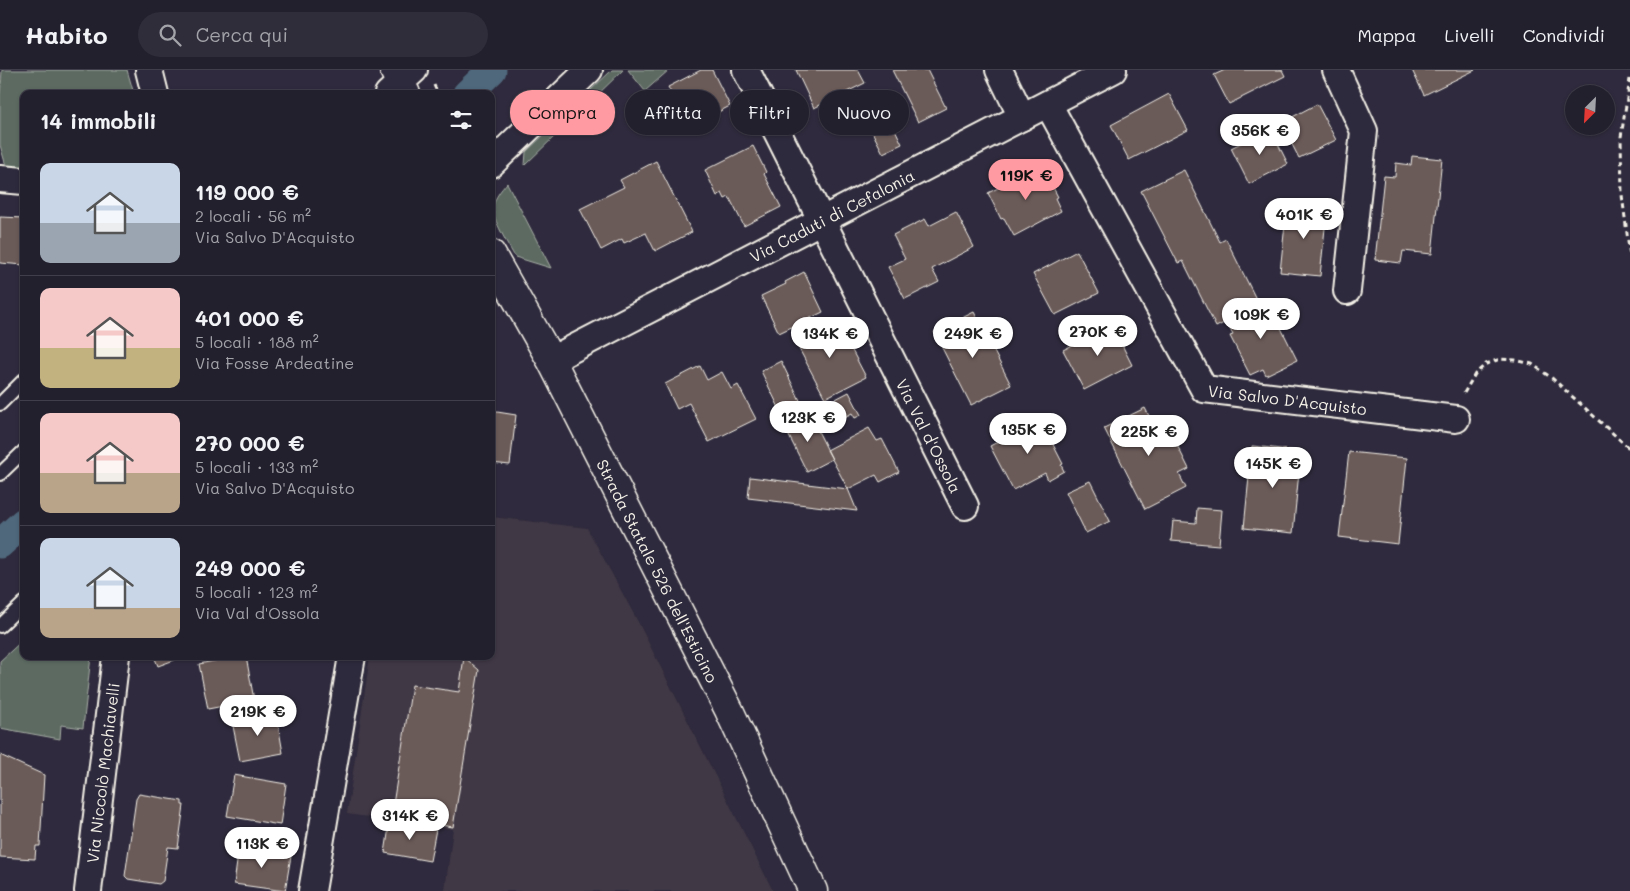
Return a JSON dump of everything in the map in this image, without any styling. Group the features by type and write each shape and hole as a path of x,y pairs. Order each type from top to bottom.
{"street":[{"path":"149,70 154,90"},
{"path":"495,160 589,70"},
{"name":"Via Val d'Ossola","path":"746,70 965,506"},
{"path":"999,70 1022,117"},
{"name":"Via Caduti di Cefalonia","path":"551,360 1113,70"},
{"path":"1336,70 1364,132 1347,291"},
{"name":"Via Salvo D'Acquisto","path":"1048,104 1204,390 1456,419"},
{"path":"0,179 20,181"},
{"name":"Strada Statale 526 dell'Esticino","path":"495,261 551,360 728,710 813,891"},
{"name":"Via Niccolò Machiavelli","path":"88,891 116,660"},
{"path":"312,891 351,660"}],"lane":[{"path":"0,404 20,384"},
{"path":"0,474 20,455"},
{"path":"0,626 20,607"}],"path":[{"path":"1630,78 1621,137 1622,195 1630,256"},
{"path":"1456,419 1463,395 1475,374 1486,364 1500,359 1515,360 1532,364 1553,379 1630,449"}],"shaded area":[{"path":"495,517 587,528 638,622 773,891 445,891 453,829 347,814 369,660 495,660"}],"green space":[{"path":"2,70 127,70 133,90 20,90 20,167 6,166 0,145"},
{"path":"612,70 623,70 602,90 591,90"},
{"path":"628,70 669,70 646,90"},
{"path":"544,135 556,135 525,165 526,152"},
{"path":"507,183 551,268 515,257 495,218 495,202 500,191"},
{"path":"20,643 20,660 91,660 83,728 61,725 60,739 0,728 0,661"}],"building":[{"path":"701,70 712,70 730,106 720,111 720,90 670,90 668,87"},
{"path":"796,70 858,70 865,83 851,90 819,90 819,106 814,108 809,97 809,90 805,90"},
{"path":"892,70 927,70 946,108 918,122 909,104 909,90 902,90"},
{"path":"1225,70 1282,70 1285,76 1229,104 1214,75"},
{"path":"1412,70 1475,70 1424,95"},
{"path":"1169,94 1188,130 1129,160 1111,125"},
{"path":"1317,104 1336,140 1299,158 1281,123"},
{"path":"1270,128 1288,164 1249,184 1231,148"},
{"path":"874,135 898,135 902,144 883,153"},
{"path":"753,146 766,172 764,174 781,207 744,226 729,197 725,199 722,193 717,196 705,170"},
{"path":"1412,156 1442,159 1432,254 1403,251 1401,263 1375,260 1384,176 1395,177 1396,163 1411,165"},
{"path":"656,161 692,232 655,251 646,233 624,243 622,239 601,250 580,209 624,187 620,180"},
{"path":"1042,166 1058,197 1055,198 1061,211 1014,236 1004,218 1001,219 988,193"},
{"path":"1184,170 1220,242 1226,239 1259,305 1216,327 1183,261 1178,263 1141,191"},
{"path":"1287,205 1327,209 1320,276 1280,272"},
{"path":"956,212 974,247 932,269 939,282 905,299 888,267 905,259 893,235 925,219 929,226"},
{"path":"0,217 20,218 20,265 0,263"},
{"path":"1077,251 1099,293 1055,315 1033,274"},
{"path":"804,272 823,312 779,333 761,296 786,284 785,282"},
{"path":"1268,302 1297,360 1266,375 1263,369 1250,375 1230,336 1233,335 1226,321"},
{"path":"974,312 1011,385 971,405 934,332"},
{"path":"836,320 866,377 825,398 795,341"},
{"path":"1112,325 1132,365 1084,390 1063,350"},
{"path":"781,361 807,415 787,424 761,371"},
{"path":"700,366 707,380 722,372 731,389 738,385 756,419 709,442 689,403 677,409 665,384"},
{"path":"849,392 861,415 855,418 852,413 819,431 809,413"},
{"path":"1145,408 1152,422 1163,417 1189,469 1179,474 1186,488 1145,509 1104,428"},
{"path":"495,412 516,415 510,465 495,463"},
{"path":"809,413 832,459 807,472 784,426"},
{"path":"1040,419 1063,464 1061,465 1064,471 1048,480 1045,473 1013,490 990,446"},
{"path":"869,428 877,441 882,439 899,472 880,482 876,475 848,489 827,450"},
{"path":"1252,446 1301,451 1293,533 1244,528"},
{"path":"1349,452 1407,458 1398,544 1339,537"},
{"path":"750,477 848,489 857,511 748,498"},
{"path":"1090,481 1110,521 1086,533 1066,492"},
{"path":"1197,508 1222,510 1219,545 1171,541 1173,521 1196,523"},
{"path":"156,660 174,660 158,666"},
{"path":"219,660 247,660 254,700 208,709 199,664"},
{"path":"464,660 467,660 479,670 453,827 391,817 412,685 459,692"},
{"path":"276,713 283,753 240,761 232,721"},
{"path":"0,755 44,775 40,846 36,846 35,859 0,857"},
{"path":"234,775 286,784 280,825 227,816"},
{"path":"139,794 182,801 182,805 184,805 178,848 168,847 163,881 159,884 128,879 125,876 136,799"},
{"path":"390,821 436,829 430,861 385,853"},
{"path":"239,847 291,856 285,891 234,884"}],"waterway":[{"path":"471,90 492,70"},
{"path":"0,544 20,526"}]}
